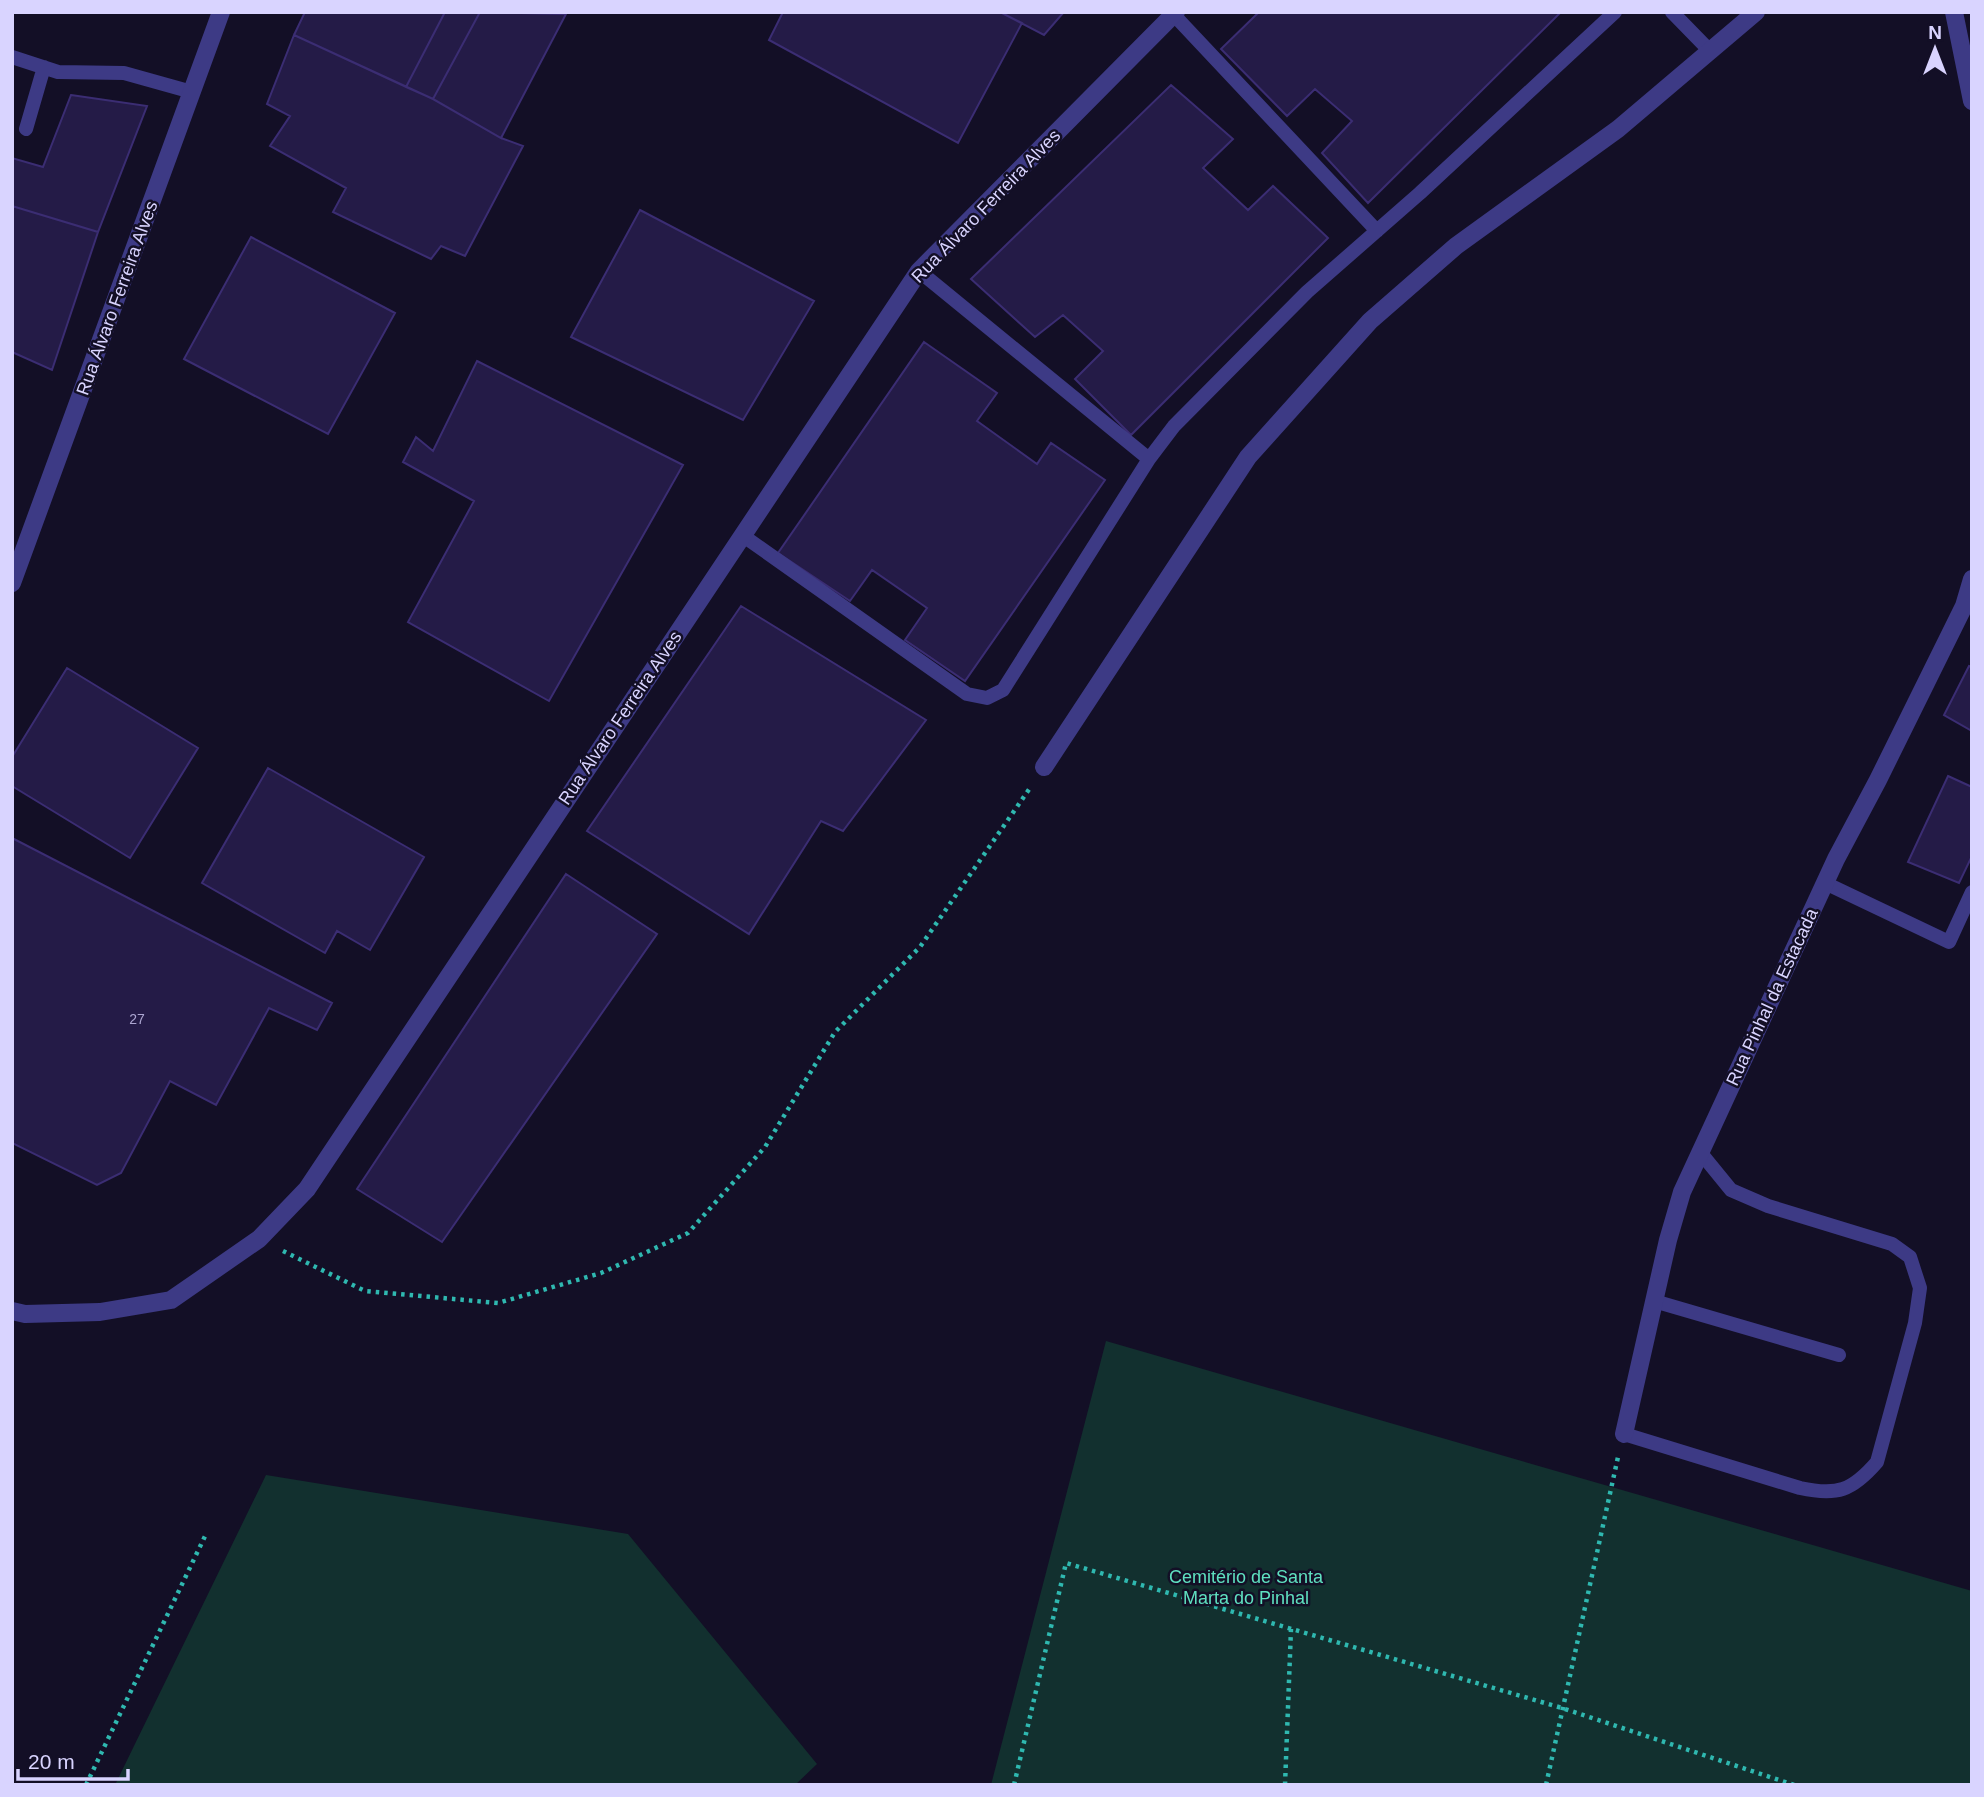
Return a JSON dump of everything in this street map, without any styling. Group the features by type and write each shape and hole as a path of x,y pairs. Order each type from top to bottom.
{"street":[{"name":"Rua Álvaro Ferreira Alves","path":"12,583 221,12"},
{"path":"1044,767 1248,457 1370,321 1456,246 1618,129 1756,12"},
{"path":"1954,12 1972,101"},
{"name":"Rua Álvaro Ferreira Alves","path":"12,1311 25,1314 100,1312 171,1300 259,1239 307,1189 919,271 1175,13"},
{"name":"Rua Pinhal da Estacada","path":"1624,1434 1668,1240 1682,1192 1825,883 1964,606 1972,579"}],"lane":[{"path":"742,535 967,694 987,698 1003,690 1149,459 1174,426 1307,292 1615,12"},
{"path":"1672,12 1710,51"},
{"path":"1175,13 1377,231"},
{"path":"12,57 58,72 124,73 192,92"},
{"path":"26,129 44,67"},
{"path":"919,271 1149,459"},
{"path":"1825,883 1950,942 1972,892"},
{"path":"1624,1434 1820,1492 1843,1490 1862,1480 1877,1462 1914,1323 1920,1288 1910,1257 1892,1244 1768,1206 1731,1190 1700,1152"},
{"path":"1654,1301 1839,1354"}],"path":[{"path":"259,1239 365,1291 498,1303 601,1273 688,1233 765,1147 835,1032 920,947 1044,767"},
{"path":"1546,1785 1624,1434"},
{"path":"86,1785 207,1532"},
{"path":"1014,1785 1066,1563 1562,1708 1794,1785"},
{"path":"1285,1785 1291,1629"}],"green space":[{"name":"Cemitério de Santa Marta do Pinhal","path":"1106,1341 1972,1591 1972,1785 991,1785"},
{"path":"266,1475 628,1534 817,1764 795,1785 115,1785"}],"building":[{"path":"305,12 445,12 406,87 294,35"},
{"path":"445,12 480,12 433,99 406,87"},
{"path":"480,12 566,14 501,138 433,99"},
{"path":"783,12 1000,12 1022,23 958,143 769,40"},
{"path":"1000,12 1064,12 1044,35"},
{"path":"1259,12 1561,12 1368,203 1322,153 1352,121 1315,89 1287,116 1221,49"},
{"path":"294,35 433,99 501,138 523,146 465,256 441,246 431,259 333,212 346,188 270,146 290,116 267,104"},
{"path":"1171,85 1233,139 1203,168 1248,210 1273,186 1328,238 1131,435 1075,379 1103,351 1063,315 1035,337 971,279"},
{"path":"71,95 147,106 98,232 12,206 12,158 43,167"},
{"path":"12,206 98,232 52,370 12,352"},
{"path":"640,210 814,301 743,420 571,337"},
{"path":"251,237 395,313 328,434 184,359"},
{"path":"924,342 997,393 977,421 1037,464 1051,443 1105,480 965,681 905,640 927,608 872,570 850,601 778,553"},
{"path":"477,361 683,465 549,701 408,622 474,501 403,462 416,437 433,451"},
{"path":"741,606 926,720 843,831 821,821 749,934 587,831"},
{"path":"1969,666 1972,667 1972,731 1944,715"},
{"path":"67,668 198,748 130,858 12,786 12,757"},
{"path":"268,768 424,857 370,950 337,931 325,953 202,883"},
{"path":"1948,776 1972,787 1972,856 1959,883 1908,862"},
{"path":"12,838 332,1003 317,1030 269,1008 216,1105 170,1081 121,1173 97,1185 12,1143"},
{"path":"566,874 657,934 442,1242 357,1189"}]}
